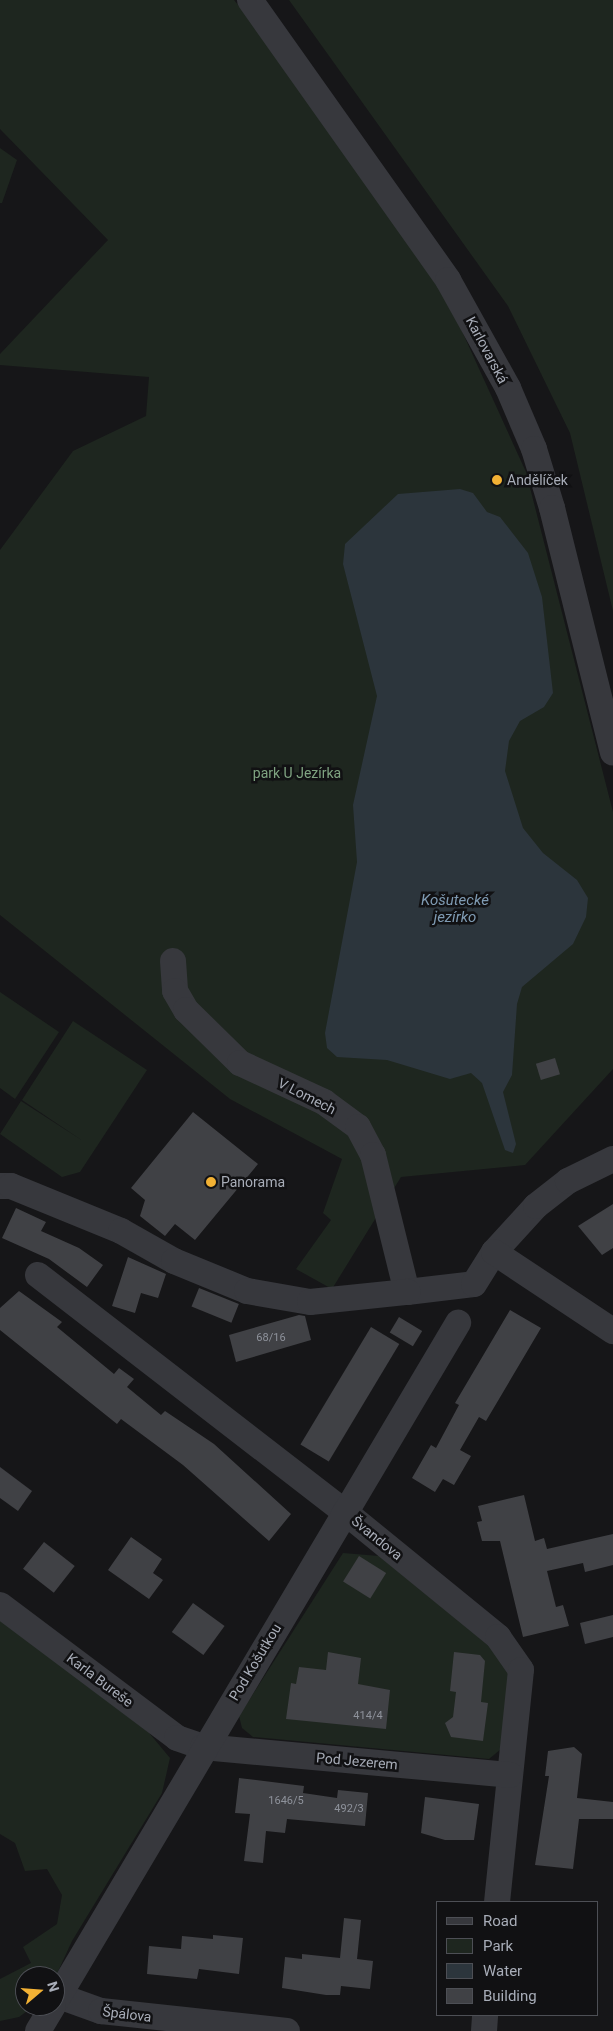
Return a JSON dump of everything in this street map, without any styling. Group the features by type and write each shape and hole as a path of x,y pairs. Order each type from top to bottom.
{"street":[{"name":"Karlovarská","path":"250,0 448,280 496,365 534,449 604,670 613,753"},
{"name":"V Lomech","path":"173,961 175,991 186,1010 240,1063 324,1102 358,1127 372,1155 407,1292"},
{"path":"0,1186 11,1186 121,1231 174,1261 247,1291 310,1302 474,1284 494,1252 536,1206 568,1181 613,1159"},
{"path":"494,1252 613,1331"},
{"name":"Švandova","path":"38,1275 345,1512 498,1637 521,1670 497,1901"},
{"name":"Pod Košutkou","path":"65,1984 203,1747 458,1323"},
{"name":"Karla Bureše","path":"0,1605 177,1738 203,1747"},
{"name":"Pod Jezerem","path":"203,1747 510,1775"},
{"name":"Špálova","path":"65,2003 100,2011 287,2031"},
{"name":"Pod Košutkou","path":"38,2031 46,2016"},
{"path":"484,2031 485,2016"}],"green space":[{"name":"park U Jezírka","path":"0,0 234,0 275,50 445,294 526,472 613,812 613,1069 525,1165 401,1177 332,1289 296,1269 331,1220 323,1213 342,1159 230,1099 0,915 0,550 73,451 146,416 149,377 0,365 0,354 108,240 0,129"},
{"path":"289,0 613,0 613,611 570,433 508,306"},
{"path":"0,148 17,160 2,203 0,203"},
{"path":"0,992 59,1032 15,1099 0,1088"},
{"path":"73,1021 147,1070 80,1172 62,1177 0,1134 21,1101 83,1141 22,1100"},
{"path":"343,1553 379,1556 492,1648 510,1675 501,1749 489,1759 253,1737 242,1728 239,1716"},
{"path":"0,1618 140,1722 170,1758 162,1793 72,1941 61,1966 25,1966 31,1963 23,1947 57,1924 62,1895 47,1869 25,1871 15,1843 0,1834"},
{"path":"15,1971 15,2016 20,2016 19,2017 0,2021 0,1979"}],"water":[{"name":"Košutecké jezírko","path":"460,489 473,493 487,512 500,517 528,553 542,597 553,693 544,707 520,721 509,741 505,771 523,828 543,853 577,880 588,898 586,917 573,944 522,987 517,1004 512,1075 503,1092 516,1144 513,1153 505,1150 482,1083 471,1073 450,1079 387,1060 337,1057 327,1048 325,1033 357,862 353,805 377,696 343,564 345,544 398,494"}],"building":[{"path":"555,1058 560,1074 541,1080 536,1064"},
{"path":"193,1112 258,1164 195,1240 175,1224 165,1236 140,1216 145,1200 131,1188"},
{"path":"613,1204 613,1248 602,1255 578,1226"},
{"path":"16,1208 46,1222 41,1231 79,1248 103,1265 87,1287 49,1259 2,1238"},
{"path":"128,1257 166,1274 158,1298 141,1293 135,1313 112,1306"},
{"path":"199,1288 239,1304 231,1323 192,1307"},
{"path":"19,1291 62,1322 57,1327 114,1374 119,1368 134,1379 127,1387 161,1415 165,1411 214,1444 291,1514 269,1541 183,1465 121,1419 117,1424 0,1330 0,1308"},
{"path":"510,1310 541,1328 486,1421 479,1417 460,1450 471,1456 454,1485 443,1479 435,1492 412,1478 431,1445 436,1448 459,1405 455,1403"},
{"path":"299,1315 305,1316 311,1340 236,1362 229,1335"},
{"path":"399,1317 422,1331 413,1346 390,1332"},
{"path":"371,1327 399,1344 329,1461 300,1444"},
{"path":"0,1467 32,1491 18,1511 0,1498"},
{"path":"524,1495 535,1541 544,1538 547,1549 613,1534 613,1565 585,1572 583,1563 547,1571 556,1607 563,1605 569,1626 523,1637 500,1541 482,1541 477,1522 482,1521 478,1506"},
{"path":"131,1537 162,1559 153,1573 163,1580 149,1599 108,1570"},
{"path":"44,1542 75,1566 54,1593 23,1569"},
{"path":"359,1556 386,1573 370,1598 343,1581"},
{"path":"193,1603 225,1626 203,1655 172,1632"},
{"path":"613,1615 613,1637 585,1644 580,1623"},
{"path":"328,1652 361,1658 358,1684 390,1690 386,1729 286,1719 291,1683 296,1684 299,1667 326,1670"},
{"path":"454,1652 480,1655 485,1661 481,1702 488,1703 483,1741 451,1737 445,1723 453,1717 456,1692 450,1691"},
{"path":"574,1747 582,1754 577,1798 613,1802 613,1819 579,1819 573,1869 535,1865 549,1776 545,1776 548,1751"},
{"path":"239,1778 304,1786 303,1793 337,1798 338,1790 368,1793 365,1826 287,1819 285,1833 266,1831 263,1863 244,1861 250,1814 235,1813"},
{"path":"425,1797 479,1804 474,1840 445,1840 421,1833"},
{"path":"344,1918 361,1920 357,1959 373,1961 370,1989 341,1986 340,1995 326,1995 282,1988 285,1957 302,1959 302,1954 340,1958"},
{"path":"213,1935 243,1938 239,1974 199,1969 197,1979 147,1974 149,1946 181,1949 182,1936 213,1939"}],"place":[{"name":"Andělíček","path":"497,480"},
{"name":"Panorama","path":"211,1182"}]}
